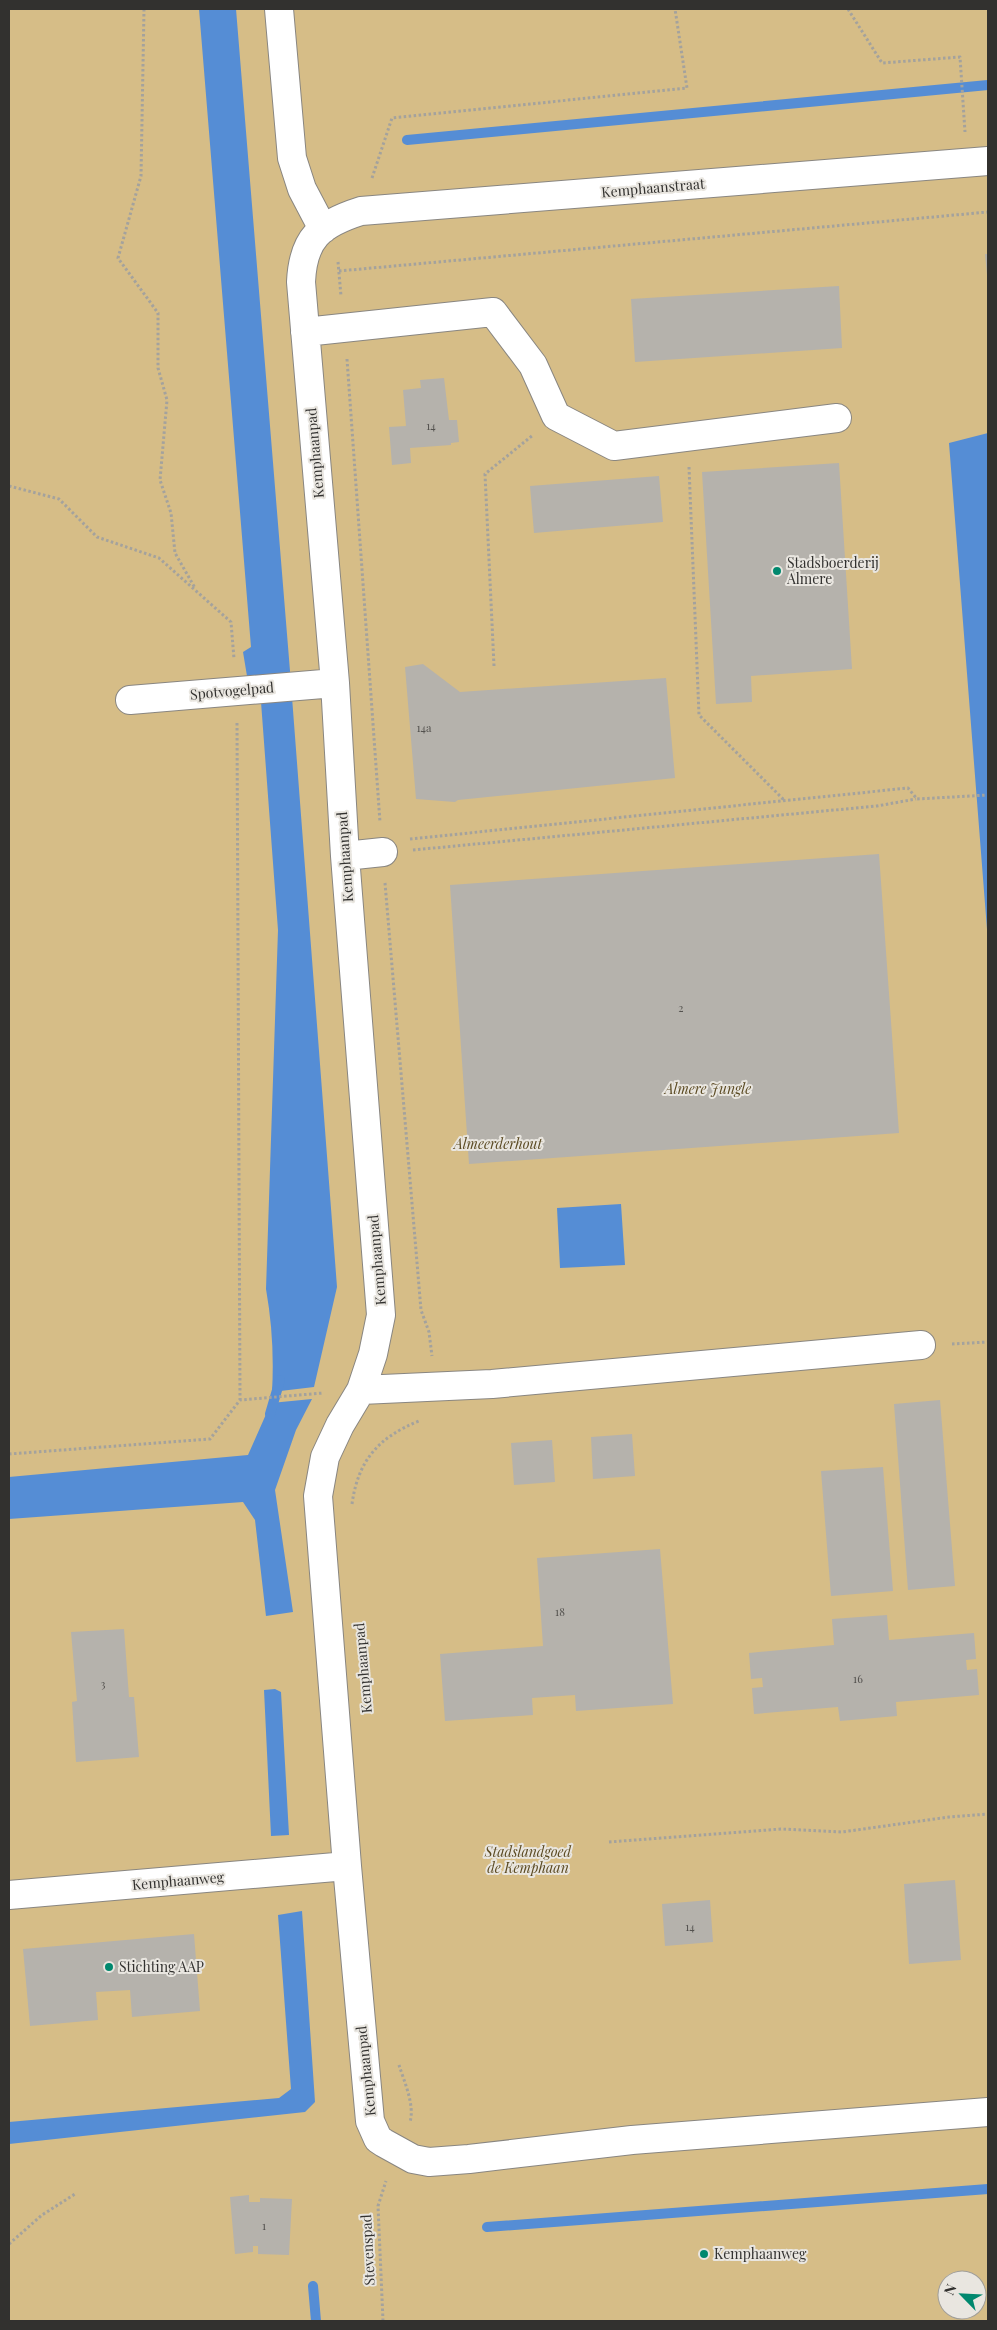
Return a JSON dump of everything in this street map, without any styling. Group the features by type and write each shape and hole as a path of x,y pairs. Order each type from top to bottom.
{"street":[{"path":"279,9 292,158 302,189 322,229"},
{"name":"Kemphaanstraat","path":"322,229 342,217 361,211 988,161"},
{"name":"Kemphaanpad","path":"322,229 308,245 302,260 301,282 335,683 345,856 381,1315 373,1354 361,1390 340,1425 325,1457 318,1496 347,1866 370,2121 378,2139 399,2152"},
{"path":"305,332 493,312 534,365 556,416 614,446 836,418"},
{"name":"Spotvogelpad","path":"130,700 335,683"},
{"path":"345,856 382,847"},
{"path":"361,1390 437,1388 921,1345"},
{"name":"Kemphaanweg","path":"9,1895 347,1866"},
{"path":"399,2152 413,2159 429,2162 632,2140 988,2112"}],"path":[{"path":"144,9 141,176 118,258 158,313 158,368 167,400 160,480 171,513 175,553 197,591"},
{"path":"361,211 392,118 687,88 675,9"},
{"path":"848,9 882,63 960,57 963,105"},
{"path":"339,271 988,212"},
{"path":"322,229 337,253 339,271 382,847 422,1310 429,1332 437,1388 436,1414 398,1429 384,1439 361,1468 355,1485 352,1511"},
{"path":"494,666 485,474 556,416"},
{"path":"688,437 699,715 784,800"},
{"path":"9,486 59,499 97,537 159,558 231,622 248,689 240,1400 210,1439 9,1454"},
{"path":"382,847 784,800 908,788 917,799"},
{"path":"382,847 868,806 917,799 964,798 988,795"},
{"path":"240,1400 316,1394"},
{"path":"609,1842 781,1829 842,1832 949,1817 988,1814"},
{"path":"397,2058 408,2095 411,2117 399,2152"},
{"name":"Stevenspad","path":"383,2321 378,2206 384,2185 399,2152"},
{"path":"9,2244 60,2202 75,2194"}],"green space":[{"name":"Almeerderhout","path":"9,9 988,9 988,2321 9,2321"}],"water":[{"path":"199,9 236,9 290,671 337,1287 314,1387 272,1392 272,1340 266,1289 278,930 259,675 247,676 243,652 251,647"},
{"path":"988,433 988,942 949,443"},
{"path":"621,1204 625,1265 560,1268 557,1208"},
{"path":"312,1399 296,1430 275,1490 293,1612 266,1616 255,1520 243,1502 9,1519 9,1477 248,1455 271,1403"},
{"path":"275,1689 281,1692 289,1835 271,1836 264,1690"},
{"path":"302,1911 315,2102 305,2112 9,2144 9,2122 279,2098 291,2089 278,1915"}],"building":[{"path":"985,254 988,254 988,275 987,275"},
{"path":"839,286 842,348 635,362 631,299"},
{"path":"444,378 449,420 457,420 459,442 451,443 451,445 410,448 411,463 392,465 389,427 406,426 403,390 421,388 420,380"},
{"name":"Stadsboerderij Almere","path":"839,463 852,669 751,676 752,702 716,704 702,472"},
{"path":"659,476 663,522 534,533 530,486"},
{"path":"423,664 460,692 666,678 675,778 458,800 455,802 416,799 405,667"},
{"path":"879,854 899,1133 469,1164 450,885"},
{"path":"940,1400 955,1586 908,1590 894,1404"},
{"path":"632,1434 635,1476 593,1479 591,1437"},
{"path":"552,1440 555,1482 514,1485 511,1443"},
{"path":"883,1467 893,1591 831,1596 821,1471"},
{"path":"660,1549 673,1704 576,1711 575,1695 532,1698 533,1715 445,1721 440,1654 543,1646 537,1558"},
{"path":"887,1615 889,1640 974,1633 976,1659 966,1660 967,1670 977,1669 979,1695 896,1702 897,1716 840,1721 838,1707 754,1714 752,1688 763,1687 762,1678 751,1679 749,1653 834,1645 832,1619"},
{"path":"124,1629 129,1697 134,1697 139,1757 76,1762 72,1702 77,1701 71,1632"},
{"path":"955,1880 961,1960 909,1964 904,1884"},
{"path":"710,1900 713,1942 665,1946 662,1904"},
{"path":"194,1934 200,2011 132,2017 130,1990 96,1992 98,2020 30,2026 23,1949"},
{"path":"249,2195 249,2202 260,2202 260,2198 292,2199 289,2255 258,2254 258,2246 253,2246 253,2252 235,2254 230,2197"}],"waterway":[{"path":"407,140 988,85"},
{"path":"270,1414 280,1380"},
{"path":"487,2227 988,2189"},
{"path":"313,2286 316,2321"}],"place":[{"name":"Stadsboerderij Almere","path":"777,571"},
{"name":"Stichting AAP","path":"109,1967"},
{"name":"Kemphaanweg","path":"704,2254"}],"park label":[{"name":"Almere Jungle","path":"708,1089"},
{"name":"Stadslandgoed de Kemphaan","path":"528,1860"}]}
